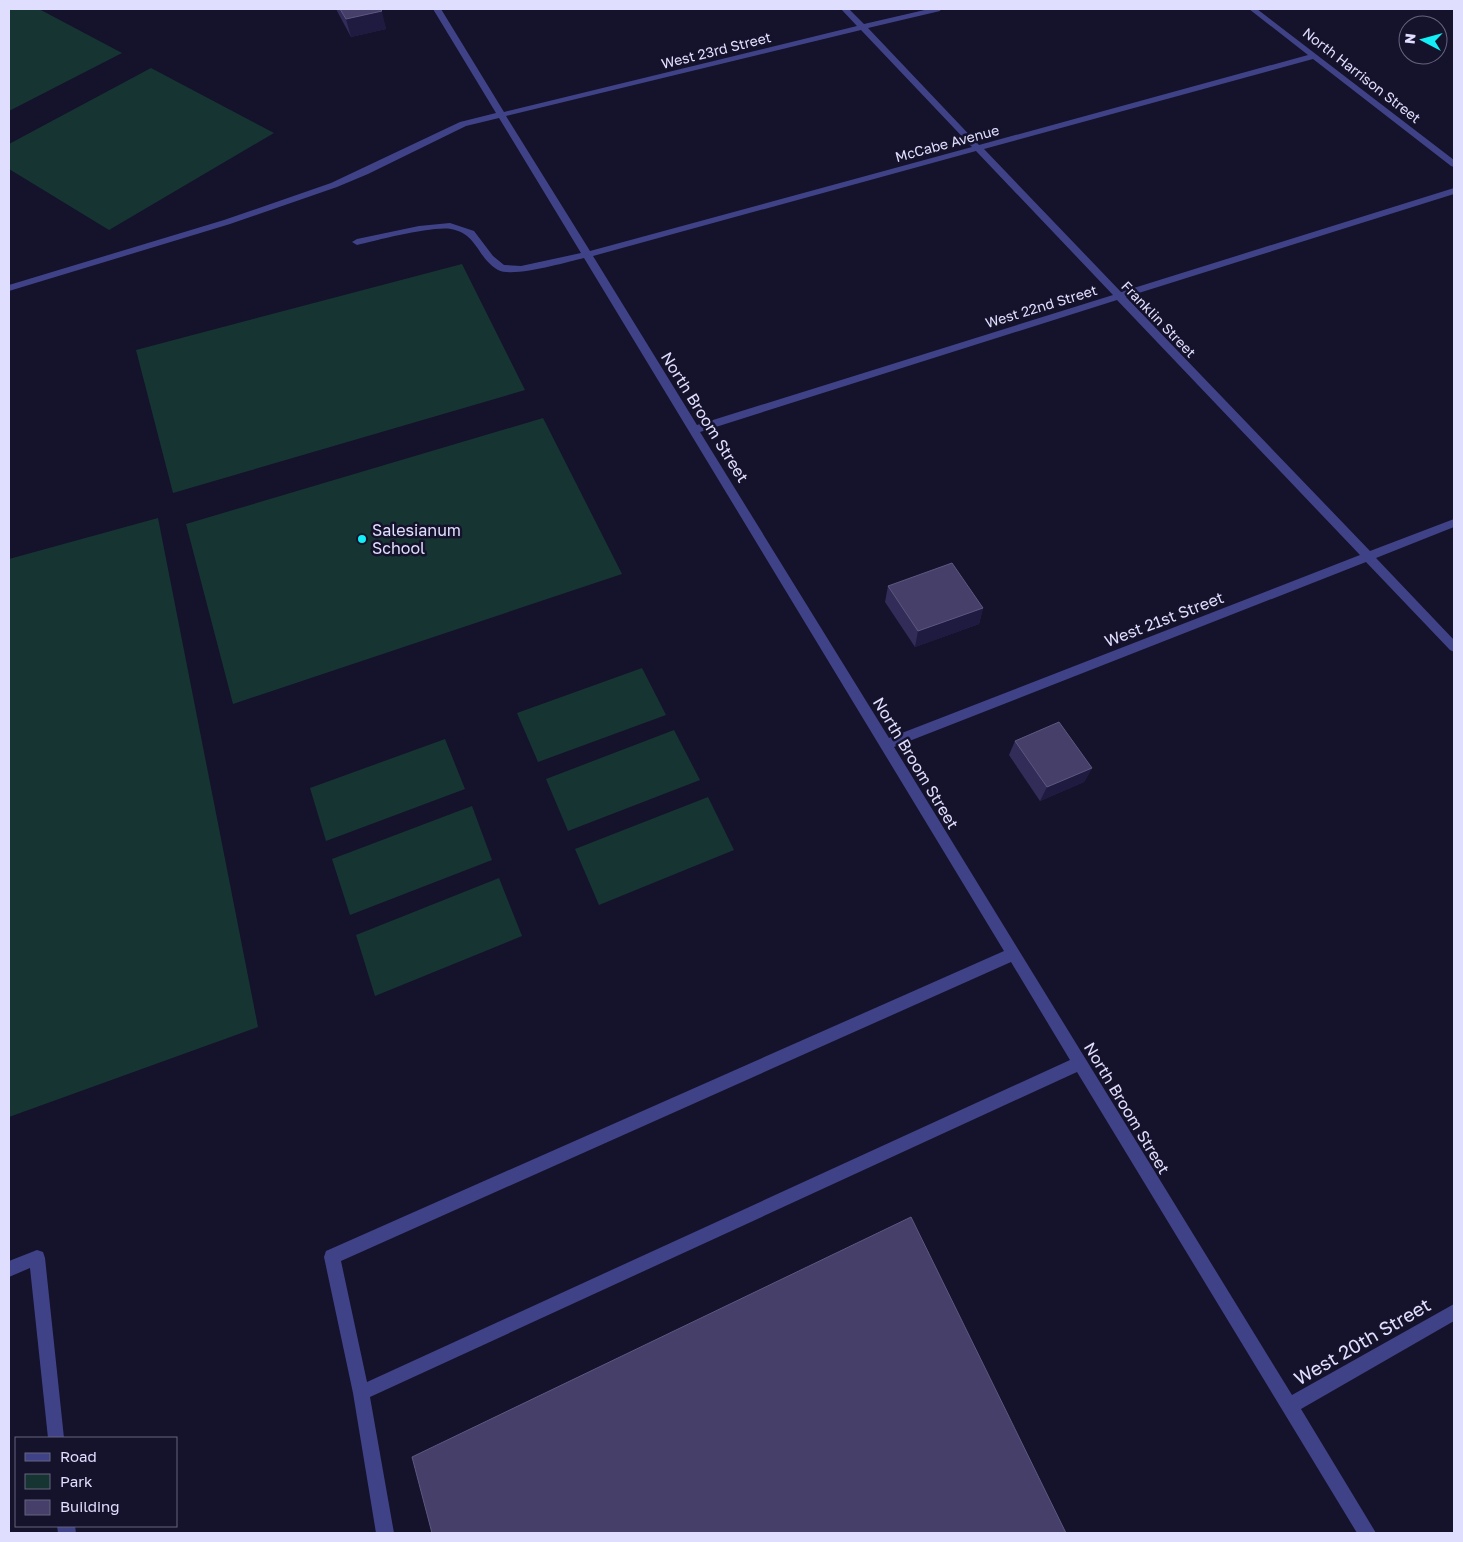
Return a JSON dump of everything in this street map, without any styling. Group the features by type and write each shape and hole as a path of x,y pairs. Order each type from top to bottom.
{"street":[{"name":"North Broom Street","path":"437,9 1367,1533"},
{"name":"Franklin Street","path":"845,9 1454,647"},
{"name":"West 23rd Street","path":"9,288 217,225 334,185 463,124 937,9"},
{"name":"North Harrison Street","path":"1253,9 1454,164"},
{"name":"McCabe Avenue","path":"357,242 419,229 450,226 470,232 490,258 502,268 521,269 586,255 1314,56"},
{"name":"West 22nd Street","path":"694,430 1454,191"},
{"name":"West 21st Street","path":"886,745 1454,523"},
{"path":"385,1533 361,1393 332,1257 1013,954"},
{"path":"361,1393 1080,1063"},
{"path":"9,1269 37,1258 56,1437"},
{"name":"West 20th Street","path":"1289,1406 1454,1312"}],"green space":[{"path":"9,9 39,9 122,53 9,111"},
{"path":"151,68 274,133 109,230 9,169 9,144"},
{"path":"462,264 525,390 173,493 136,350"},
{"path":"543,418 622,574 233,704 186,524"},
{"path":"158,518 258,1027 9,1117 9,559"},
{"path":"642,668 666,715 538,762 517,713"},
{"path":"674,730 700,780 568,831 546,779"},
{"path":"445,739 465,789 326,841 310,788"},
{"path":"708,797 734,850 599,905 575,849"},
{"path":"472,806 492,860 350,915 332,859"},
{"path":"499,878 522,936 375,996 356,935"}],"building":[{"path":"340,9 380,9 382,11 346,19"},
{"path":"952,563 983,608 918,631 888,586"},
{"path":"1059,722 1092,768 1047,787 1015,741"},
{"path":"911,1217 1066,1533 432,1533 412,1457"}],"place":[{"name":"Salesianum School","path":"362,539"}]}
